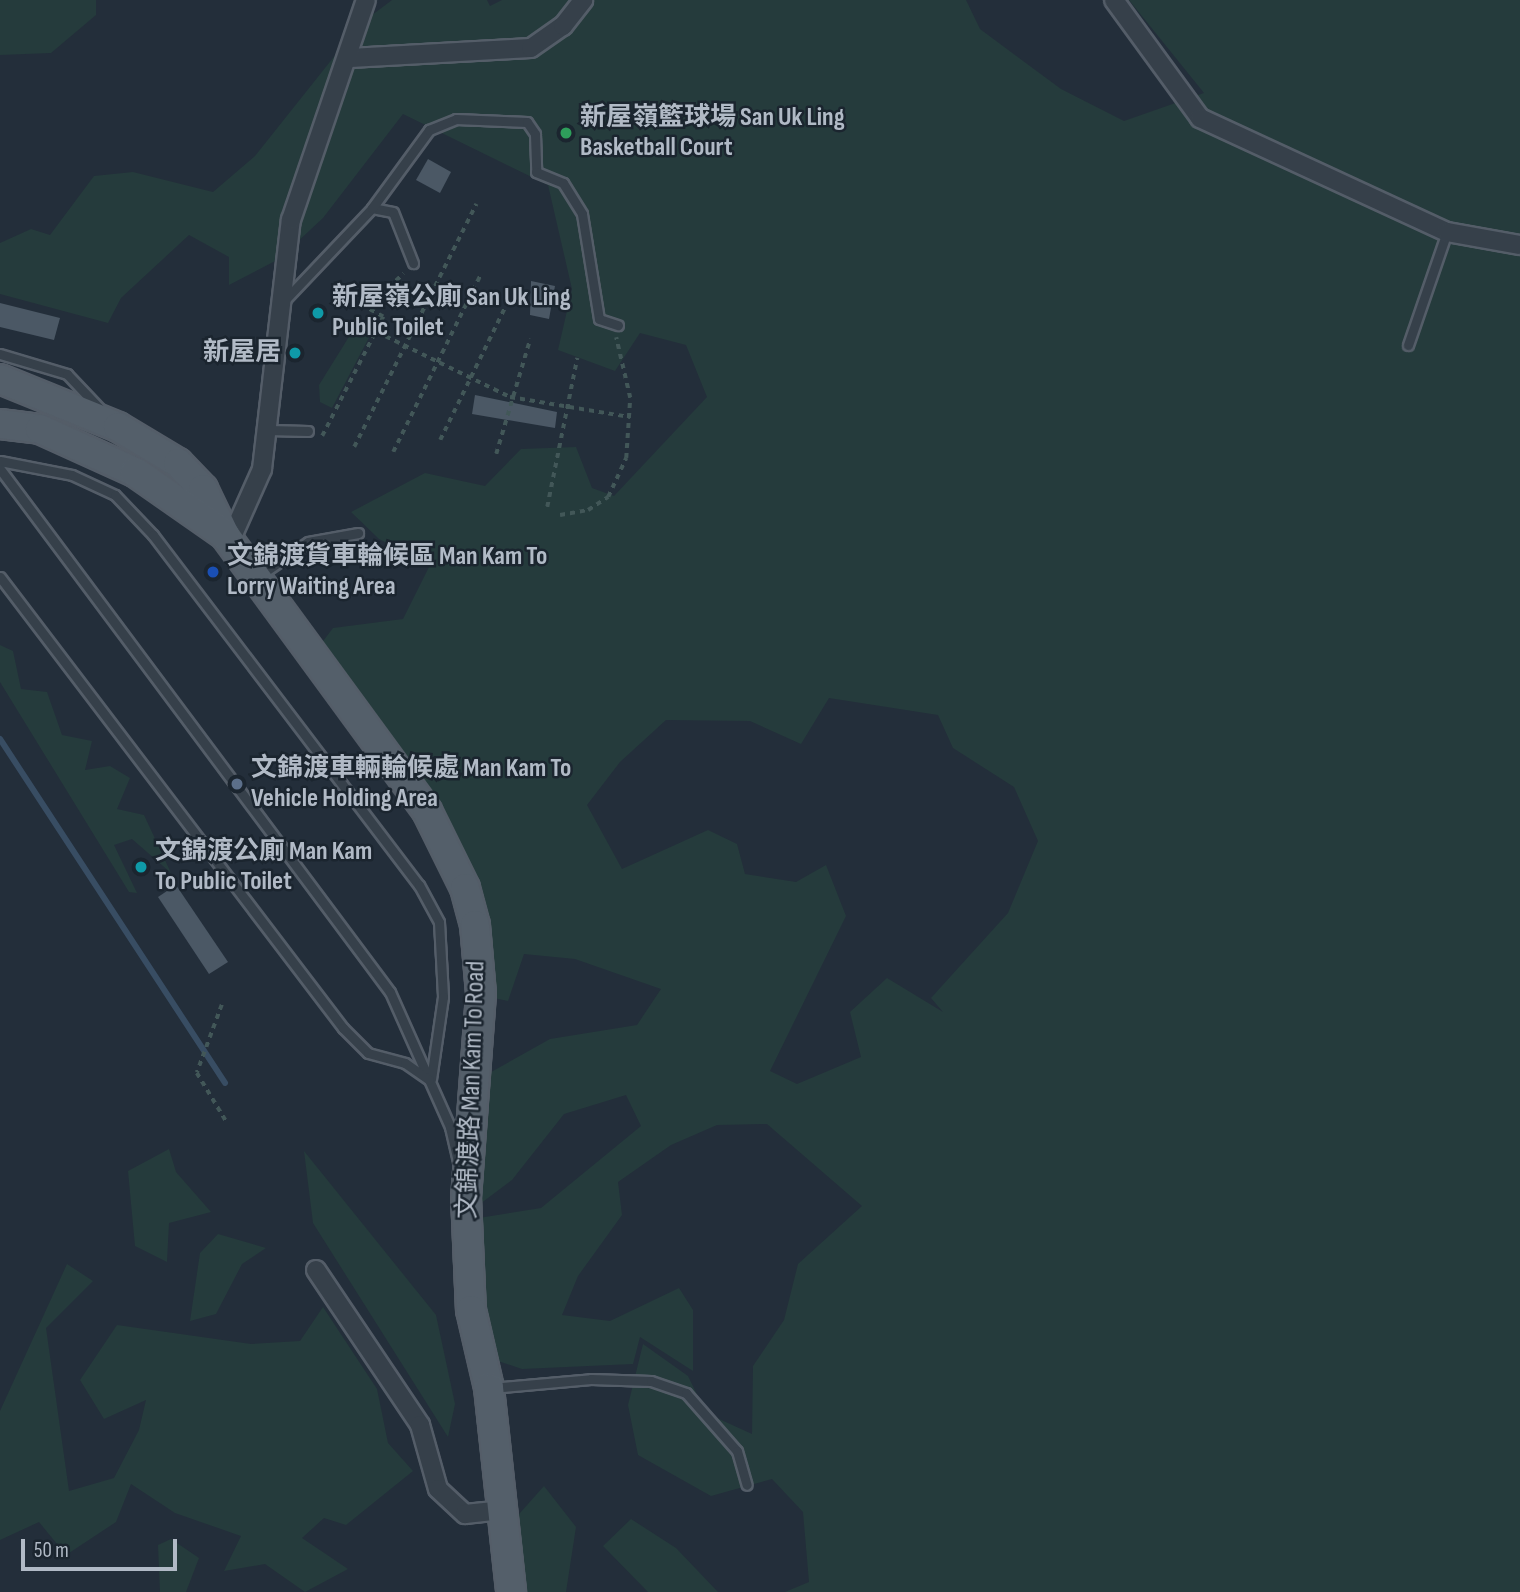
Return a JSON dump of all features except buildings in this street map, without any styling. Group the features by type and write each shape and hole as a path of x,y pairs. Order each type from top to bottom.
{"main road":[{"name":"文錦渡路 Man Kam To Road","path":"0,379 118,427 178,463 204,489 227,538"},
{"name":"文錦渡路 Man Kam To Road","path":"0,424 40,429 135,472 227,538 259,576 427,811 465,888 475,925 481,994 466,1197 471,1310 489,1388 512,1592"}],"street":[{"path":"227,538 255,495 268,430 291,220 350,58 366,0"},
{"path":"350,58 531,48 563,26 583,0"},
{"path":"1114,0 1200,118 1447,232 1520,245"},
{"path":"316,1270 420,1425 438,1489 465,1514 502,1510"}],"lane":[{"path":"280,304 372,208 429,130 456,119 527,122 535,134 536,172 563,183 582,214 593,303 598,319 615,324"},
{"path":"372,208 393,212 413,263"},
{"path":"1408,345 1447,232"},
{"name":"文錦渡路 Man Kam To Road","path":"0,354 66,374 118,427"},
{"path":"268,430 308,431"},
{"path":"0,461 72,475 115,495 419,885 439,922 443,997 431,1081"},
{"path":"0,469 390,992 450,1127 466,1197"},
{"path":"259,576 308,542 358,533"},
{"path":"0,577 343,1028 368,1053 405,1063 431,1081"},
{"path":"489,1388 591,1379 651,1381 686,1393 737,1451 747,1485"}],"path":[{"path":"354,447 476,204"},
{"path":"321,438 383,317 367,308 413,263"},
{"path":"393,452 481,274"},
{"path":"440,440 509,299"},
{"path":"560,514 588,510 608,498 626,458 630,417 625,363 615,324"},
{"path":"377,331 510,397 630,417"},
{"path":"496,454 510,397 530,339"},
{"path":"547,507 577,358"},
{"path":"222,1005 197,1073 226,1121"}],"green space":[{"path":"0,0 96,0 96,15 51,53 0,55"},
{"path":"392,0 487,0 490,6 502,0 966,0 980,29 1061,89 1124,121 1204,93 1129,0 1520,0 1520,1592 785,1592 809,1582 803,1512 772,1479 711,1496 638,1455 628,1405 643,1344 688,1376 706,1413 752,1434 753,1366 784,1320 798,1264 862,1206 767,1124 717,1125 671,1145 618,1182 622,1215 578,1276 562,1315 610,1321 679,1288 693,1310 693,1371 640,1337 633,1364 522,1369 477,1354 460,1221 541,1208 641,1126 626,1095 564,1114 512,1180 472,1210 484,1076 550,1039 637,1025 661,989 575,959 524,954 508,1001 489,997 475,885 317,649 333,628 403,619 430,565 379,539 351,512 425,473 485,486 521,449 576,447 592,488 614,496 707,397 686,345 640,333 615,371 558,350 572,289 548,185 403,114 323,218 279,259 229,285 229,257 189,235 121,298 108,323 0,294 0,243 31,229 50,235 94,176 133,172 213,192 255,156 360,24","holes":["829,698 938,715 953,748 1014,787 1038,841 1008,913 931,998 943,1012 887,978 850,1012 861,1057 797,1084 770,1071 846,916 826,865 796,882 745,874 737,844 708,830 622,869 587,805 620,762 666,720 750,721 801,744"]},
{"path":"360,319 374,328 332,408 320,402 319,385"},
{"path":"0,645 13,651 21,689 47,692 62,735 92,741 85,770 110,766 130,778 117,809 144,815 171,873 132,839 114,845 137,893 129,892 0,682"},
{"path":"169,1149 176,1172 211,1212 169,1223 167,1262 135,1246 128,1171"},
{"path":"304,1151 436,1315 455,1404 448,1437 313,1223"},
{"path":"218,1234 266,1248 242,1264 216,1314 190,1321 200,1253"},
{"path":"67,1264 93,1281 46,1328 69,1491 114,1478 139,1430 146,1400 104,1419 80,1380 117,1325 251,1344 300,1341 323,1307 377,1389 388,1443 413,1471 346,1525 324,1518 302,1538 348,1569 305,1592 265,1564 224,1571 241,1536 175,1513 131,1484 116,1522 66,1555 39,1522 0,1540 0,1411"},
{"path":"544,1486 576,1527 566,1592 511,1592 504,1531"},
{"path":"631,1519 676,1548 718,1592 648,1592 603,1546"},
{"path":"171,1539 199,1558 186,1592 160,1592 158,1545"}],"waterway":[{"path":"0,739 225,1083"}],"place":[{"name":"新屋嶺籃球場 San Uk Ling Basketball Court","path":"566,133"},
{"name":"新屋嶺公廁 San Uk Ling Public Toilet","path":"318,313"},
{"name":"新屋居","path":"295,353"},
{"name":"文錦渡貨車輪候區 Man Kam To Lorry Waiting Area","path":"213,572"},
{"name":"文錦渡車輛輪候處 Man Kam To Vehicle Holding Area","path":"237,784"},
{"name":"文錦渡公廁 Man Kam To Public Toilet","path":"141,867"}]}
